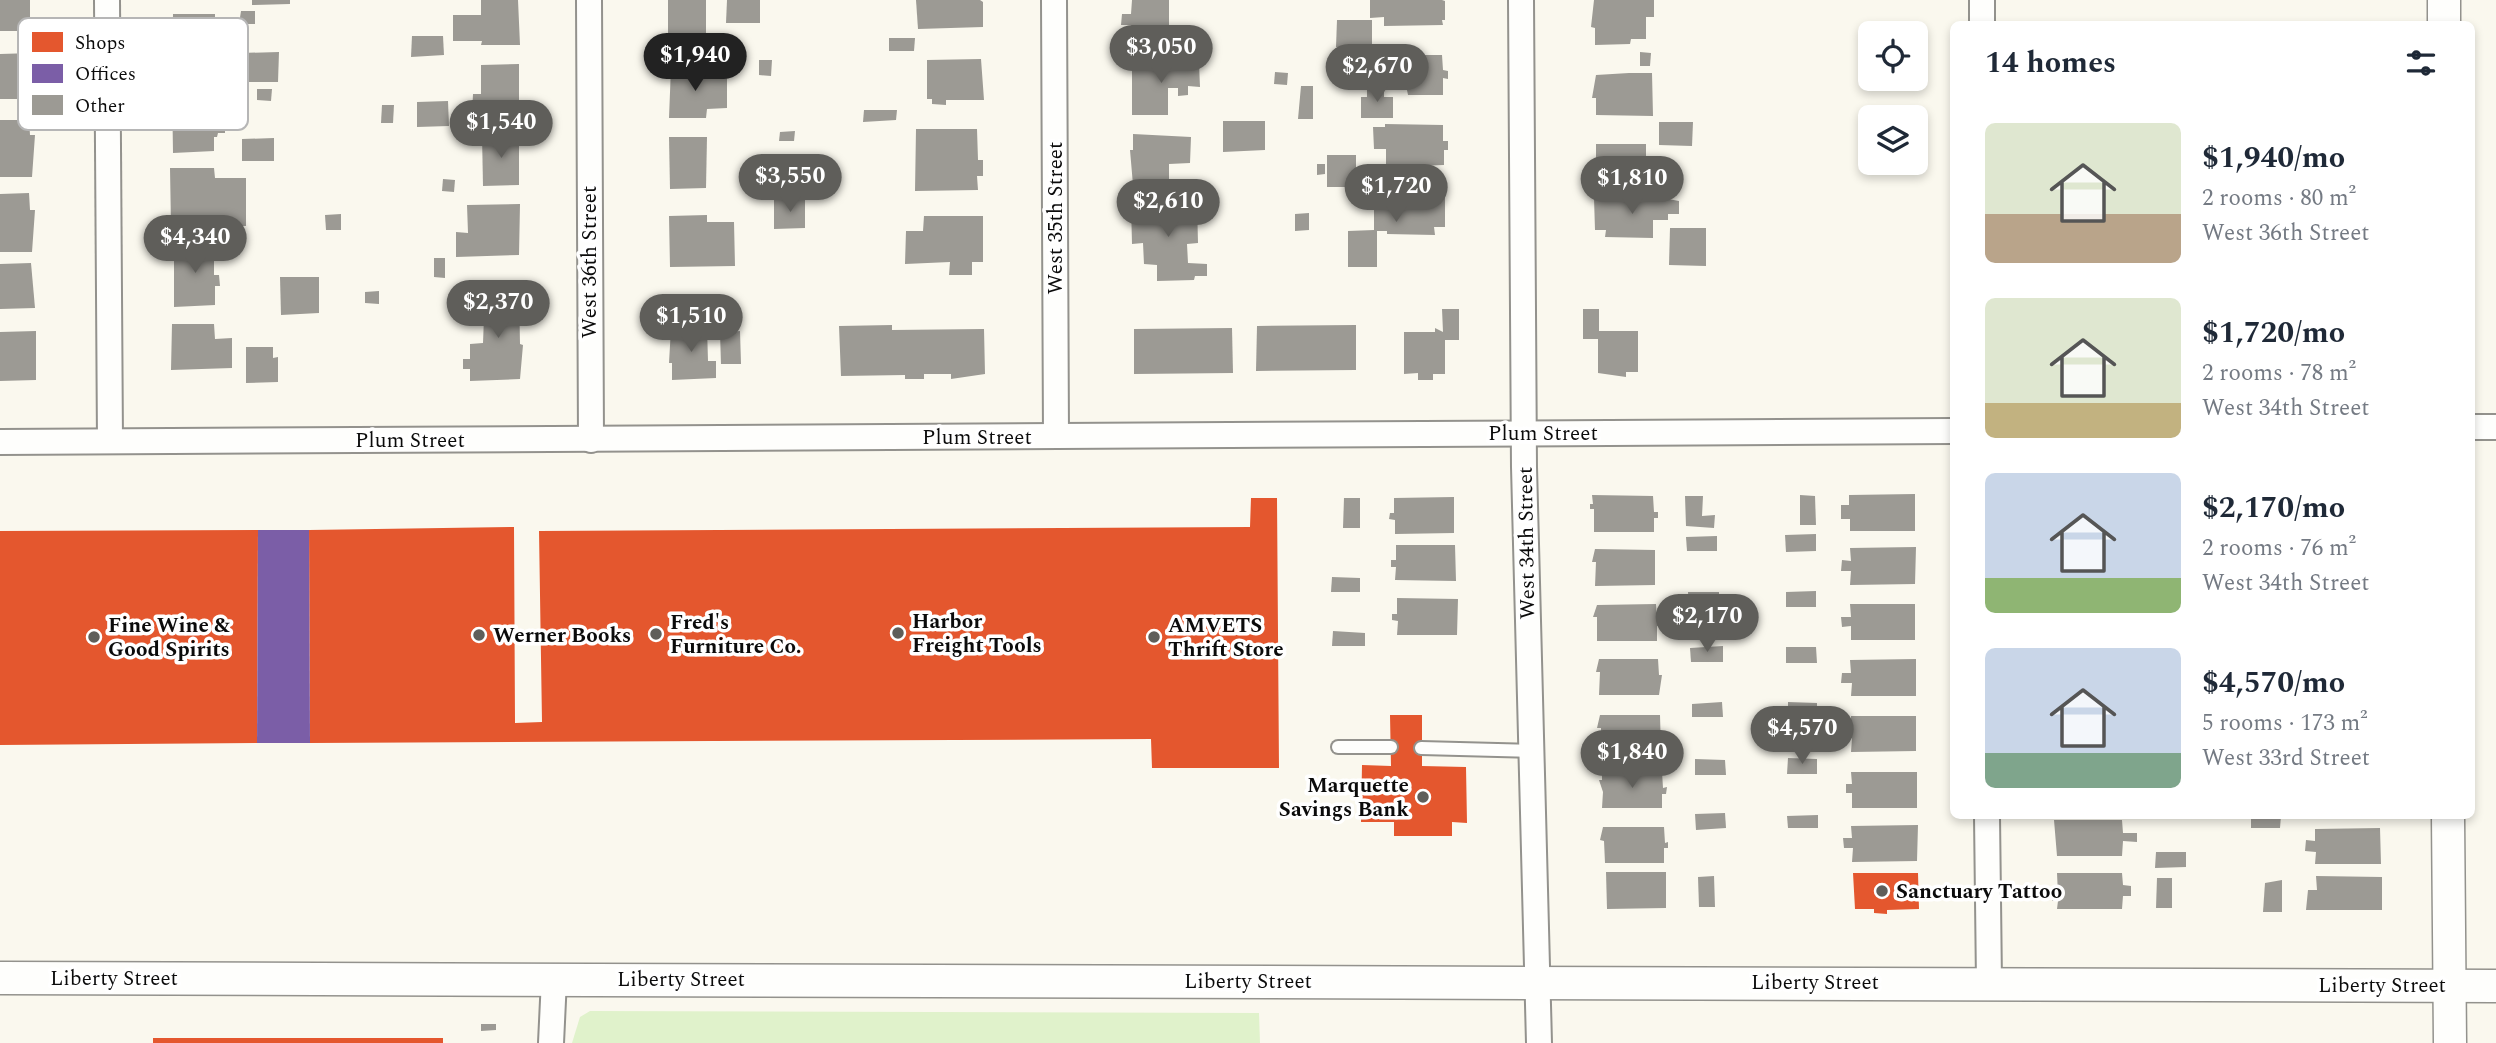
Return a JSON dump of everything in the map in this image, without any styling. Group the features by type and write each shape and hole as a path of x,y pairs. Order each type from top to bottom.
{"street":[{"path":"107,0 107,18"},
{"name":"West 36th Street","path":"589,0 591,440"},
{"name":"West 35th Street","path":"1054,0 1056,436"},
{"name":"West 34th Street","path":"1521,0 1524,433 1539,1043"},
{"path":"1982,0 1982,21"},
{"path":"2444,0 2444,21"},
{"path":"108,130 110,441"},
{"path":"2475,427 2496,427"},
{"name":"Plum Street","path":"0,442 1950,431"},
{"path":"1987,819 1989,983"},
{"path":"2448,819 2450,1043"},
{"name":"Liberty Street","path":"0,978 2496,986"},
{"path":"551,1043 554,979"}],"lane":[{"path":"1338,747 1391,747"},
{"path":"1421,748 1531,751"}],"green space":[{"path":"590,1011 1259,1013 1260,1043 572,1043 580,1017"}],"building: Shops":[{"path":"1251,498 1277,498 1279,768 1152,768 1151,739 310,743 309,530 514,527 515,723 542,722 539,531 1250,527"},
{"path":"258,530 257,743 0,745 0,531"},
{"path":"1390,715 1422,715 1422,766 1466,767 1467,823 1452,822 1452,836 1394,836 1394,822 1361,822 1362,765 1391,766"},
{"path":"1853,873 1918,873 1919,909 1887,910 1887,914 1874,913 1874,909 1855,909"},
{"path":"153,1038 443,1038 443,1043 153,1043"}],"building: Offices":[{"path":"258,530 309,530 310,743 257,743"}],"building: Other":[{"path":"0,0 30,0 30,18 18,18 18,31 0,31"},
{"path":"252,0 290,0 290,4 252,5"},
{"path":"481,0 518,0 520,45 481,45 482,41 453,41 453,15 481,15"},
{"path":"668,0 706,0 706,48 668,48"},
{"path":"727,0 760,0 760,23 726,23"},
{"path":"916,0 980,0 983,2 983,27 918,29"},
{"path":"1132,0 1169,0 1169,45 1132,45 1131,25 1121,25 1122,14 1131,14"},
{"path":"1370,0 1442,0 1445,1 1445,20 1442,20 1443,25 1384,26 1384,17 1370,18"},
{"path":"1594,0 1654,0 1654,17 1646,17 1646,39 1631,39 1630,44 1595,45 1595,28 1591,27"},
{"path":"241,11 255,11 255,24 248,24 248,18 240,18"},
{"path":"173,14 215,14 215,18 173,18"},
{"path":"1337,20 1372,20 1372,47 1336,47"},
{"path":"412,36 443,36 444,55 411,57"},
{"path":"889,38 915,38 914,51 889,51"},
{"path":"279,52 278,82 248,82 248,53"},
{"path":"1640,52 1651,53 1650,66 1640,66"},
{"path":"18,53 18,99 0,99 0,54"},
{"path":"1407,55 1442,55 1443,70 1448,71 1448,79 1443,78 1443,95 1408,95 1407,90 1401,90 1401,78 1407,78"},
{"path":"981,59 984,100 946,100 946,105 932,104 932,99 927,99 927,60"},
{"path":"759,60 772,60 771,76 759,75"},
{"path":"1132,63 1199,63 1200,87 1188,86 1188,95 1178,96 1178,88 1168,88 1168,115 1132,115"},
{"path":"519,64 519,115 472,114 473,94 481,94 481,65"},
{"path":"671,67 707,68 706,78 727,78 727,108 707,109 706,118 669,118"},
{"path":"1275,72 1288,73 1287,85 1274,84"},
{"path":"1652,73 1653,116 1596,115 1596,98 1592,98 1596,75"},
{"path":"1367,85 1384,85 1384,97 1393,97 1393,118 1361,118 1361,97 1367,97"},
{"path":"1301,86 1313,86 1313,119 1298,119"},
{"path":"257,89 272,89 271,101 257,100"},
{"path":"448,101 449,126 417,127 417,102"},
{"path":"382,105 394,105 393,123 381,123"},
{"path":"864,110 897,110 896,120 863,122"},
{"path":"0,120 18,120 18,130 30,130 30,135 35,135 32,177 0,177"},
{"path":"1223,121 1265,121 1265,150 1223,152"},
{"path":"1659,122 1693,122 1692,146 1659,145"},
{"path":"1385,124 1443,125 1443,141 1448,141 1448,150 1444,150 1444,165 1386,167 1386,149 1374,149 1373,127 1385,127"},
{"path":"916,129 977,129 978,160 983,160 983,176 977,176 978,190 915,191"},
{"path":"173,130 225,130 225,133 218,133 217,137 214,137 214,151 173,153"},
{"path":"795,131 794,141 779,141 780,132"},
{"path":"1133,134 1191,137 1190,163 1169,164 1169,185 1133,185 1130,150 1133,150"},
{"path":"482,135 519,135 519,185 483,186"},
{"path":"669,137 707,137 706,188 670,189"},
{"path":"274,138 274,161 242,161 242,139"},
{"path":"1596,144 1646,144 1646,163 1631,164 1632,184 1596,185"},
{"path":"1327,155 1356,155 1356,187 1327,187"},
{"path":"1317,164 1325,164 1325,174 1317,175"},
{"path":"170,168 214,168 215,178 246,178 246,226 171,226"},
{"path":"443,179 455,180 454,192 442,191"},
{"path":"29,193 30,210 35,210 32,252 0,252 0,194"},
{"path":"1445,196 1445,227 1434,227 1435,235 1387,234 1387,231 1377,231 1377,267 1348,267 1348,231 1374,230 1374,198"},
{"path":"805,198 805,228 774,229 774,199"},
{"path":"1594,198 1679,201 1679,214 1668,214 1668,220 1653,220 1653,238 1605,237 1606,230 1595,230"},
{"path":"1197,203 1198,243 1187,244 1188,263 1207,264 1207,276 1195,276 1194,280 1157,281 1157,265 1144,264 1143,243 1132,244 1131,204"},
{"path":"520,204 519,255 456,257 456,232 468,233 467,205"},
{"path":"1309,213 1309,230 1295,231 1295,214"},
{"path":"341,214 341,230 326,230 325,215"},
{"path":"707,215 707,222 734,222 735,266 670,267 669,216"},
{"path":"924,216 983,216 983,262 972,262 972,275 949,275 950,262 905,264 906,231 923,231"},
{"path":"1670,228 1706,228 1706,266 1669,265"},
{"path":"174,242 214,243 214,275 219,275 220,286 215,286 215,305 174,307"},
{"path":"434,258 445,258 445,278 434,277"},
{"path":"31,263 35,308 0,309 0,264"},
{"path":"280,277 319,277 319,313 281,315"},
{"path":"379,291 379,304 365,303 365,292"},
{"path":"485,291 519,292 520,344 523,345 520,379 470,381 470,369 463,369 463,359 470,359 470,344 483,343"},
{"path":"1442,309 1459,309 1459,340 1445,340 1445,374 1433,374 1433,380 1418,380 1418,373 1404,374 1404,332 1435,332 1435,328 1443,332"},
{"path":"1583,309 1599,309 1599,331 1638,331 1638,372 1626,372 1626,377 1598,373 1598,339 1583,339"},
{"path":"172,324 214,324 215,339 232,338 232,368 171,370"},
{"path":"892,325 892,330 984,329 985,374 951,379 951,374 924,374 924,379 905,379 905,375 841,376 839,326"},
{"path":"1356,325 1356,370 1256,371 1257,326"},
{"path":"707,327 708,361 716,361 716,378 672,380 672,363 669,363 671,328"},
{"path":"1232,328 1233,373 1134,374 1134,329"},
{"path":"36,331 36,380 0,381 0,332"},
{"path":"740,331 741,364 721,364 720,333"},
{"path":"246,347 273,347 273,358 278,357 278,382 246,383"},
{"path":"1915,494 1915,531 1850,531 1850,519 1841,519 1841,505 1849,505 1849,495"},
{"path":"1592,495 1653,496 1654,512 1658,512 1658,518 1654,518 1654,532 1594,532 1594,509 1590,509 1590,504 1593,504"},
{"path":"1800,495 1815,496 1816,525 1800,525"},
{"path":"1685,496 1703,496 1702,516 1715,515 1714,528 1686,526"},
{"path":"1454,497 1454,533 1395,534 1395,520 1389,519 1390,513 1394,513 1394,498"},
{"path":"1344,498 1360,498 1360,528 1343,528"},
{"path":"1816,534 1816,551 1786,552 1785,535"},
{"path":"1717,536 1717,551 1687,551 1686,537"},
{"path":"1396,545 1455,545 1456,581 1395,580 1396,567 1391,567 1391,560 1396,560"},
{"path":"1916,547 1915,584 1850,585 1851,571 1841,571 1842,560 1851,561 1850,548"},
{"path":"1595,549 1655,550 1655,585 1595,586 1596,562 1592,562"},
{"path":"1332,577 1360,578 1360,592 1331,592"},
{"path":"1816,591 1816,607 1786,607 1786,592"},
{"path":"1688,592 1719,592 1719,607 1689,607"},
{"path":"1397,598 1458,599 1457,635 1397,635 1398,621 1392,620 1392,614 1397,614"},
{"path":"1656,604 1657,620 1661,620 1661,625 1657,626 1657,641 1597,641 1597,617 1593,617 1597,605"},
{"path":"1850,604 1915,604 1915,640 1851,640 1851,626 1842,627 1841,617 1851,617"},
{"path":"1333,631 1365,633 1365,646 1332,646"},
{"path":"1723,646 1723,662 1691,662 1690,648"},
{"path":"1786,647 1816,647 1817,663 1786,663"},
{"path":"1599,659 1658,659 1659,675 1662,675 1659,695 1599,695 1600,672 1596,672"},
{"path":"1916,659 1916,696 1851,696 1852,683 1841,683 1842,673 1851,673 1850,660"},
{"path":"1722,702 1723,717 1692,717 1692,704"},
{"path":"1788,702 1817,703 1817,719 1788,717"},
{"path":"1600,715 1660,715 1661,751 1601,751 1601,728 1597,728"},
{"path":"1851,716 1916,716 1916,751 1851,752 1852,738 1843,738 1843,729 1851,729"},
{"path":"1788,758 1817,759 1817,774 1787,774"},
{"path":"1695,759 1725,760 1726,775 1695,775"},
{"path":"1602,772 1662,772 1663,788 1667,787 1666,794 1662,794 1662,808 1602,808 1603,792 1599,780 1602,780"},
{"path":"1851,772 1917,772 1917,808 1852,808 1852,793 1846,793 1846,784 1852,784"},
{"path":"1725,813 1726,828 1696,830 1695,814"},
{"path":"1818,815 1818,828 1788,828 1787,816"},
{"path":"2251,819 2281,819 2280,828 2251,828"},
{"path":"2054,820 2122,820 2123,833 2137,833 2137,842 2123,841 2122,856 2057,856"},
{"path":"1918,825 1917,861 1852,862 1853,848 1844,848 1843,838 1852,838 1851,826"},
{"path":"1603,827 1664,827 1668,848 1664,848 1664,863 1605,863 1604,841 1600,840"},
{"path":"2380,828 2381,864 2315,864 2316,852 2305,851 2306,840 2315,841 2315,829"},
{"path":"2156,852 2186,852 2186,867 2155,868"},
{"path":"1606,872 1666,872 1666,908 1607,909"},
{"path":"2057,873 2122,873 2123,885 2131,886 2131,896 2123,896 2122,909 2057,909 2058,901 2052,901 2052,895 2058,895"},
{"path":"1714,876 1715,907 1699,907 1698,877"},
{"path":"2316,876 2382,877 2382,910 2306,910 2308,890 2317,890"},
{"path":"2157,878 2172,878 2172,908 2156,908"},
{"path":"2282,880 2282,912 2263,912 2265,883"},
{"path":"481,1024 496,1024 496,1030 481,1031"}],"place":[{"name":"Harbor Freight Tools","path":"898,633"},
{"name":"Fred's Furniture Co.","path":"656,634"},
{"name":"Werner Books","path":"479,635"},
{"name":"Fine Wine & Good Spirits","path":"94,637"},
{"name":"AMVETS Thrift Store","path":"1154,637"},
{"name":"Marquette Savings Bank","path":"1423,797"},
{"name":"Sanctuary Tattoo","path":"1882,891"}]}
